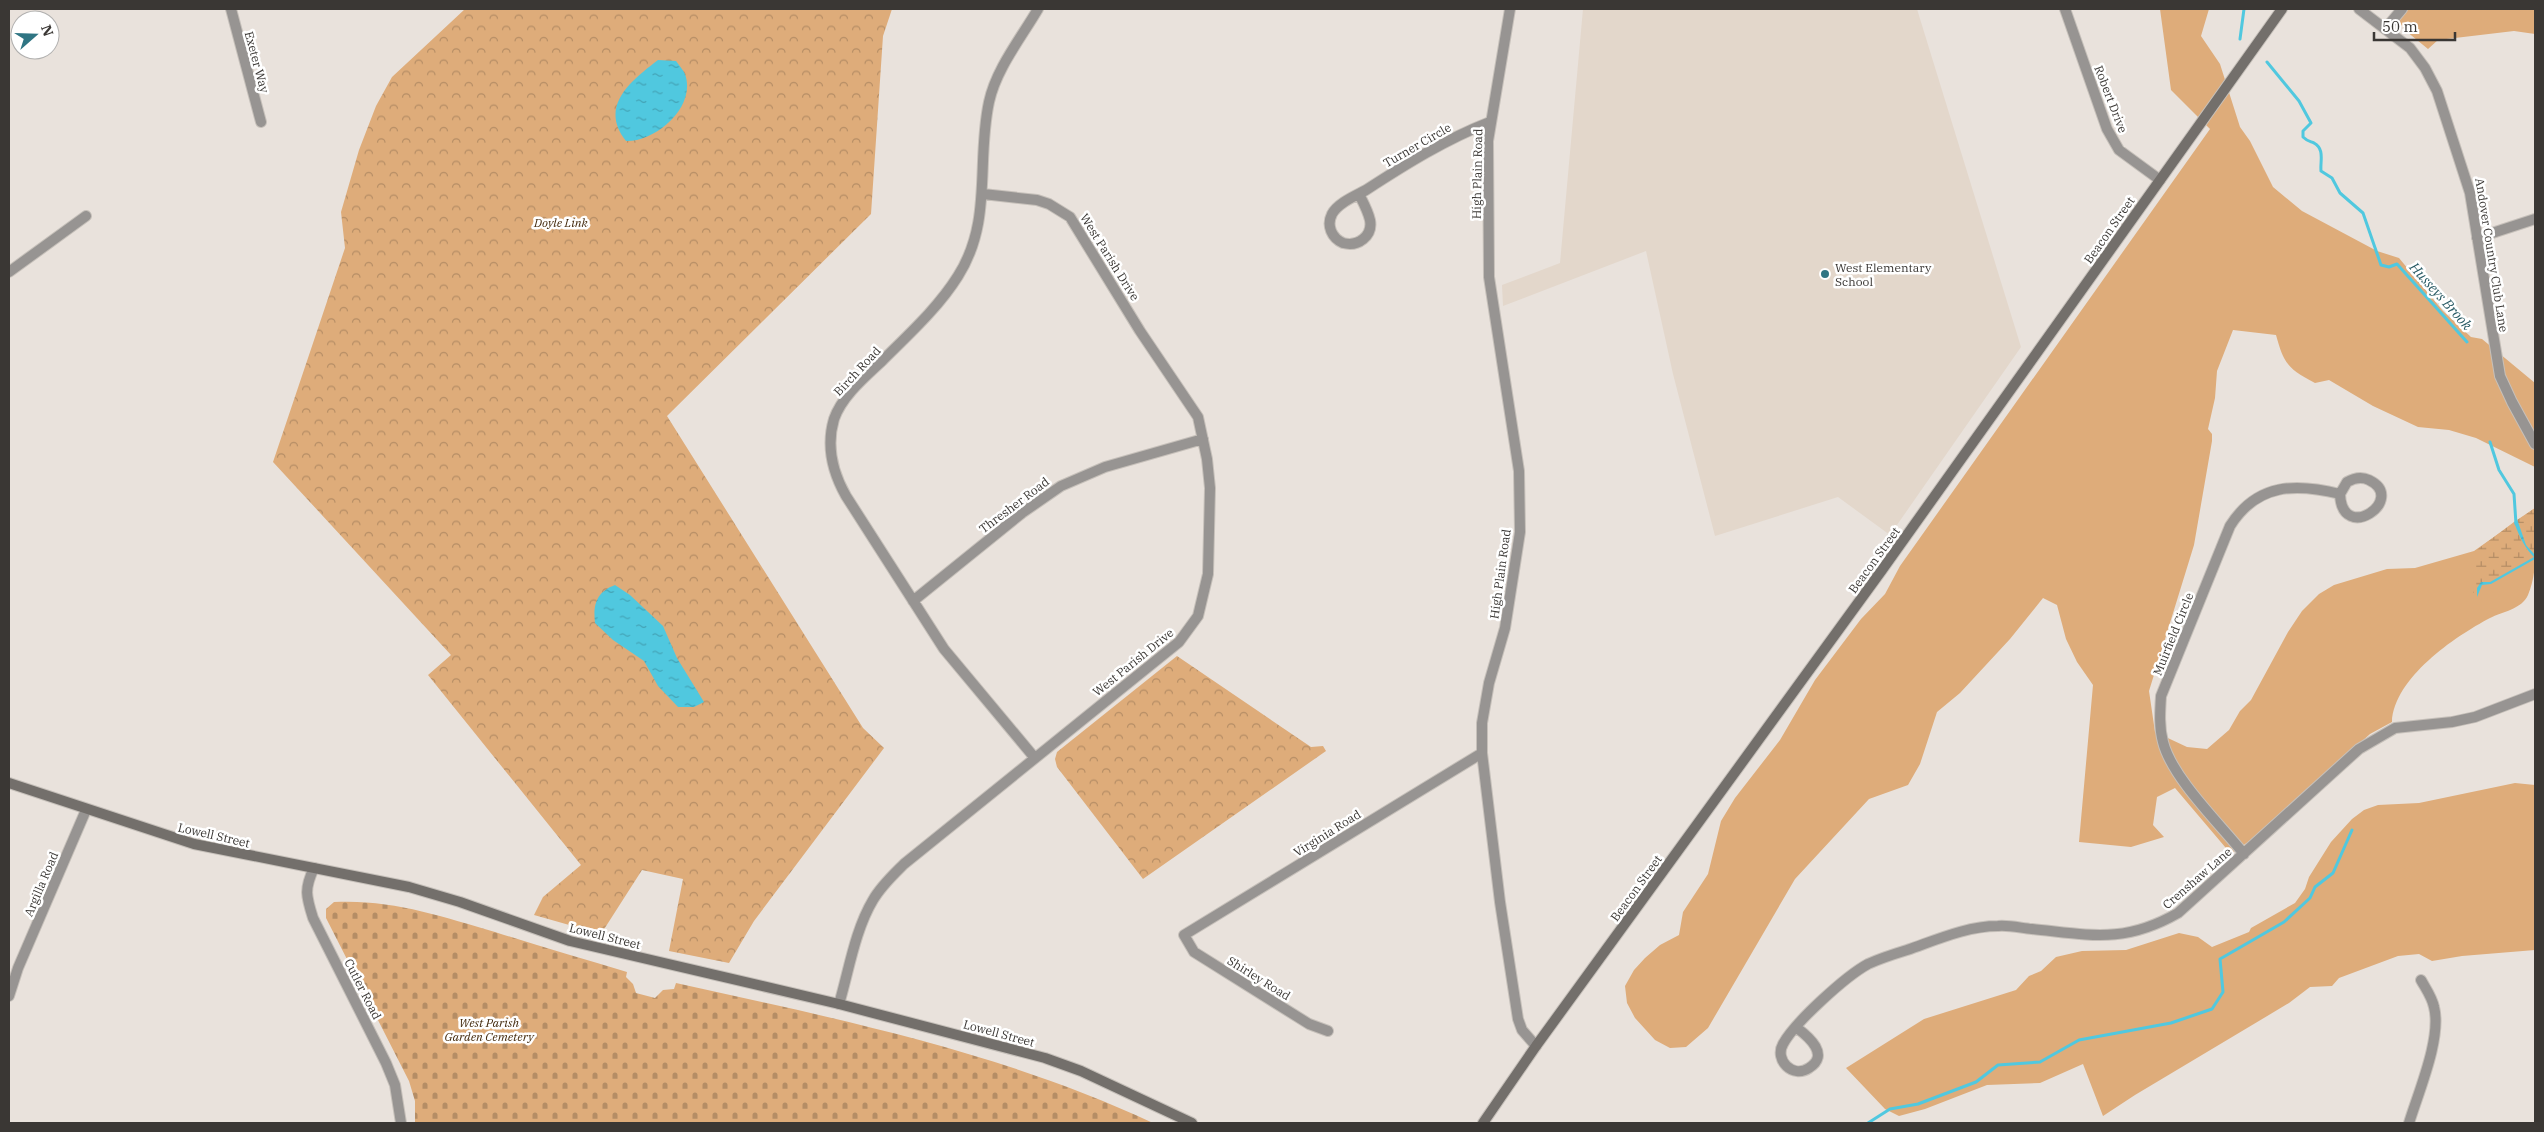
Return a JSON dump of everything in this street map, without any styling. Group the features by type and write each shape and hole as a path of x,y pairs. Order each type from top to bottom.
{"main road":[{"name":"Beacon Street","path":"1483,1123 1536,1046 1888,562 2282,9"},
{"name":"Lowell Street","path":"9,784 210,848 409,887 460,902 570,941 839,1004 1045,1058 1081,1071 1192,1123"}],"street":[{"name":"Exeter Way","path":"231,9 261,122"},
{"name":"Birch Road","path":"1034,757 961,672 840,484 832,457 832,430 834,420 845,400 911,331 957,278 971,249 983,194 986,119 990,96 1005,64 1038,9"},
{"name":"High Plain Road","path":"1510,9 1504,54 1490,122 1488,160 1489,277 1519,471 1520,532 1505,628 1489,682 1482,723 1482,753 1500,902 1518,1019 1522,1030 1536,1046"},
{"name":"Robert Drive","path":"2065,9 2107,129 2119,150 2160,180"},
{"name":"Andover Country Club Lane","path":"2359,9 2386,28 2417,57 2437,90 2466,178 2500,376 2535,444"},
{"path":"2386,28 2402,9"},
{"name":"Turner Circle","path":"1359,194 1369,217 1370,230 1359,242 1343,243 1331,232 1330,219 1337,208 1359,194 1434,148 1490,122"},
{"name":"West Parish Drive","path":"839,1004 863,922 873,900 883,886 904,864 1034,757 1179,642 1193,626 1205,594 1210,539 1210,488 1204,439 1194,410 1140,330 1070,217 1049,204 1037,200 983,194"},
{"path":"9,272 86,216"},
{"path":"2477,238 2535,219"},
{"name":"Thresher Road","path":"913,600 1022,513 1061,486 1105,467 1204,439"},
{"name":"Muirfield Circle","path":"2244,854 2176,770 2163,743 2159,718 2161,696 2230,526 2238,513 2258,498 2278,489 2316,488 2340,494"},
{"name":"Crenshaw Lane","path":"1797,1028 1818,1005 1864,967 1890,955 1962,932 1999,926 2113,935 2155,926 2178,914 2359,749 2377,737 2395,728 2452,722 2475,717 2535,694"},
{"name":"Virginia Road","path":"1184,935 1482,753"},
{"name":"Argilla Road","path":"9,996 18,968 86,810"},
{"name":"Cutler Road","path":"314,868 306,885 307,901 313,918 386,1063 395,1085 401,1123"},
{"name":"Shirley Road","path":"1184,935 1194,952 1309,1024 1328,1031"},
{"path":"2409,1123 2432,1046 2436,1025 2435,1008 2421,980"}],"shaded area":[{"name":"West Elementary School","path":"1583,9 1917,9 2021,347 1890,535 1838,497 1715,536 1673,374 1646,251 1503,306 1502,285 1560,263"}],"green space":[{"name":"Doyle Link","path":"465,9 892,9 883,36 871,214 667,416 863,728 884,748 754,921 729,963 669,951 683,879 642,870 601,934 534,915 543,897 581,865 428,675 451,655 273,462 345,248 341,212 359,150 376,106 392,77"},
{"path":"2160,9 2209,9 2201,36 2220,64 2240,127 2250,141 2273,187 2302,211 2377,251 2399,258 2443,311 2471,337 2482,339 2535,383 2535,467 2476,438 2449,430 2418,427 2373,406 2329,380 2315,383 2288,365 2276,335 2233,330 2217,371 2215,398 2208,429 2212,434 2212,441 2194,545 2149,691 2155,732 2187,747 2207,749 2229,730 2240,711 2251,700 2288,632 2302,611 2319,594 2334,585 2387,569 2415,568 2474,551 2535,508 2535,563 2528,595 2517,607 2476,626 2428,661 2403,690 2395,706 2392,722 2370,734 2258,835 2231,854 2175,788 2157,797 2153,825 2164,837 2131,847 2079,842 2093,685 2077,662 2066,639 2057,605 2043,598 2010,639 1960,693 1937,712 1920,764 1908,785 1869,799 1795,879 1708,1028 1686,1047 1670,1048 1655,1040 1635,1018 1627,1003 1625,986 1634,970 1645,958 1660,945 1679,935 1683,912 1708,874 1721,821 1735,798 1780,740 1815,680 1861,619 1885,594 1900,566 2210,129 2171,90"},
{"path":"2405,9 2535,9 2535,34 2514,31 2438,40 2428,49 2406,31 2399,22"},
{"path":"2535,508 2535,555 2526,544 2517,520"},
{"path":"2514,522 2523,545 2533,557 2490,582 2481,582 2475,597 2472,585 2476,566 2474,552"},
{"path":"1177,656 1311,747 1323,746 1326,751 1143,879 1057,767 1055,759 1057,752"},
{"path":"2515,783 2535,785 2535,950 2462,956 2432,961 2419,954 2398,956 2339,978 2332,986 2310,987 2289,1003 2103,1116 2083,1064 2040,1083 1987,1085 1925,1109 1899,1116 1885,1109 1846,1068 1924,1019 2016,990 2029,976 2041,971 2056,957 2082,951 2126,950 2179,933 2198,937 2212,947 2249,932 2251,928 2295,903 2331,842 2352,819 2364,810 2378,805 2419,803"},
{"name":"West Parish Garden Cemetery","path":"334,902 376,903 396,906 495,932 627,972 626,977 633,984 636,993 655,998 663,990 674,989 676,983 858,1024 919,1040 1038,1076 1096,1098 1153,1123 415,1123 415,1101 409,1081 326,918 326,909"}],"water":[{"path":"658,60 676,61 682,69 687,86 685,99 671,120 661,129 649,136 626,141 618,128 617,105 629,85"},
{"path":"2517,519 2526,545 2535,555 2535,559 2491,584 2482,585 2477,597 2477,588 2481,582 2490,582 2534,557 2525,547 2518,532 2514,522"},
{"path":"615,585 630,595 663,626 677,658 704,702 694,707 678,707 658,686 644,661 613,640 595,623 595,605 597,600 604,591"}],"waterway":[{"name":"Husseys Brook","path":"2240,39 2244,9"},
{"name":"Husseys Brook","path":"2267,62 2299,101 2311,123 2303,131 2303,137 2320,148 2321,171 2332,178 2340,193 2363,213 2381,265 2389,267 2397,264 2467,342"},
{"name":"Husseys Brook","path":"2490,442 2499,470 2514,494 2516,524"},
{"path":"1868,1123 1890,1109 1918,1104 1976,1082 1998,1065 2040,1062 2079,1040 2171,1023 2212,1009 2223,992 2220,959 2284,922 2310,898 2315,887 2333,873 2352,830"}],"place":[{"name":"West Elementary School","path":"1825,274"}]}
